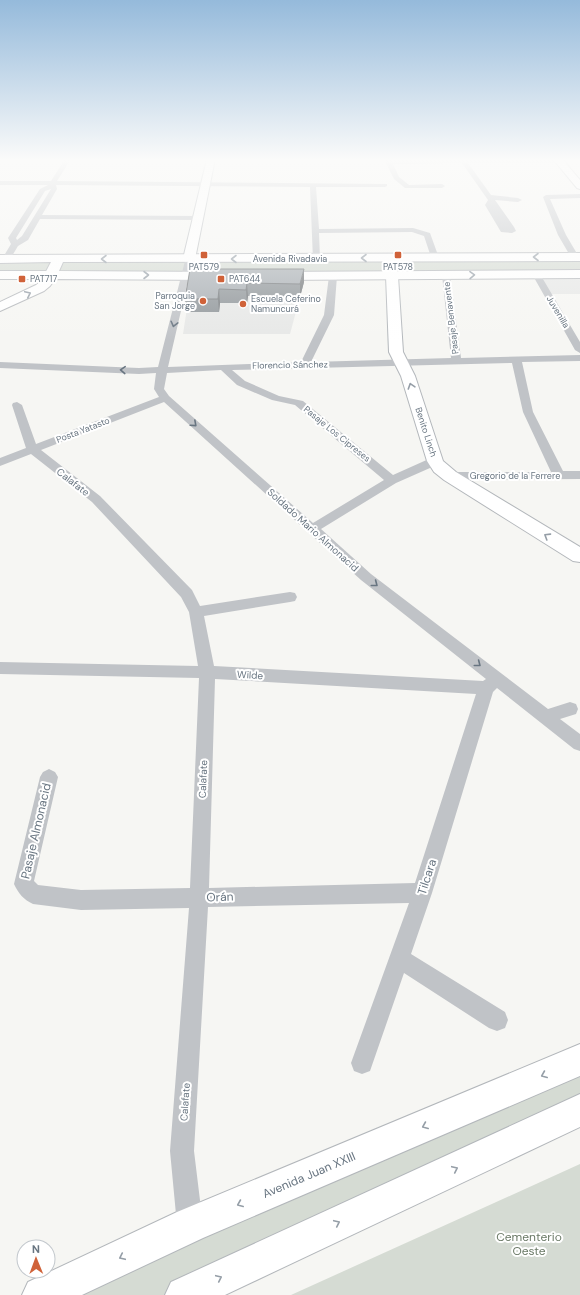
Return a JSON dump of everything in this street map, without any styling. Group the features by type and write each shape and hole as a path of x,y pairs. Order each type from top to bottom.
{"main road":[{"name":"Avenida Rivadavia","path":"3,259 578,257"},
{"path":"0,307 40,288 51,276 60,258"},
{"name":"Avenida Rivadavia","path":"263,276 580,274"},
{"path":"51,276 232,276"}],"street":[{"path":"15,244 12,238 24,219"},
{"path":"3,259 15,244 25,238 37,219"},
{"path":"165,398 159,388 162,370 186,276 198,219"},
{"path":"315,219 316,258"},
{"path":"555,219 559,230 578,257"},
{"path":"316,230 413,230 422,232 427,235 435,258"},
{"name":"Benito Linch","path":"388,258 392,276 396,352 408,376 435,461 440,468 450,476 580,556"},
{"name":"Juvenilla","path":"536,274 580,350"},
{"path":"0,275 51,276"},
{"name":"Pasaje Benavente","path":"446,275 456,361"},
{"path":"304,365 329,315 333,276"},
{"name":"Florencio Sánchez","path":"0,364 139,371 223,367 580,358"},
{"path":"516,360 528,412 559,475"},
{"name":"Pasaje Los Cipreses","path":"223,367 241,383 276,398 388,483"},
{"name":"Posta Yatasto","path":"0,462 165,398"},
{"name":"Soldado Mario Almonacid","path":"165,398 366,577 492,684 545,717 580,744"},
{"path":"17,405 32,449"},
{"name":"Calafate","path":"32,449 96,499 187,594 196,612 207,672 199,898 182,1151 190,1225"},
{"path":"312,529 388,483 435,461"},
{"name":"Gregorio de la Ferrere","path":"450,476 580,475"},
{"path":"196,612 290,597"},
{"name":"Wilde","path":"0,668 207,672 492,684"},
{"name":"Tilcara","path":"362,1063 400,959 492,684"},
{"path":"545,717 577,707"},
{"name":"Pasaje Almonacid","path":"24,884 49,777"},
{"name":"Orán","path":"24,884 33,894 81,900 422,893"},
{"path":"400,959 497,1020"},
{"name":"Avenida Juan XXIII","path":"41,1295 190,1225 580,1060"},
{"path":"184,1295 580,1110"}],"shaded area":[{"path":"536,274 580,274 580,294 547,294"},
{"name":"Escuela Ceferino Namuncurá","path":"191,282 304,282 290,334 183,334"}],"green space":[{"path":"580,257 580,274 0,275 0,259"},
{"path":"580,1060 580,1110 184,1295 41,1295"},
{"name":"Cementerio Oeste","path":"580,1164 580,1295 291,1295"}],"building":[{"path":"190,269 304,269 300,284 247,283 246,290 219,289 218,299 185,299"}],"place":[{"name":"PAT579","path":"204,255"},
{"name":"PAT578","path":"398,255"},
{"name":"PAT717","path":"22,279"},
{"name":"PAT644","path":"221,279"},
{"name":"Parroquia San Jorge","path":"203,301"},
{"name":"Escuela Ceferino Namuncurá","path":"243,304"}]}
